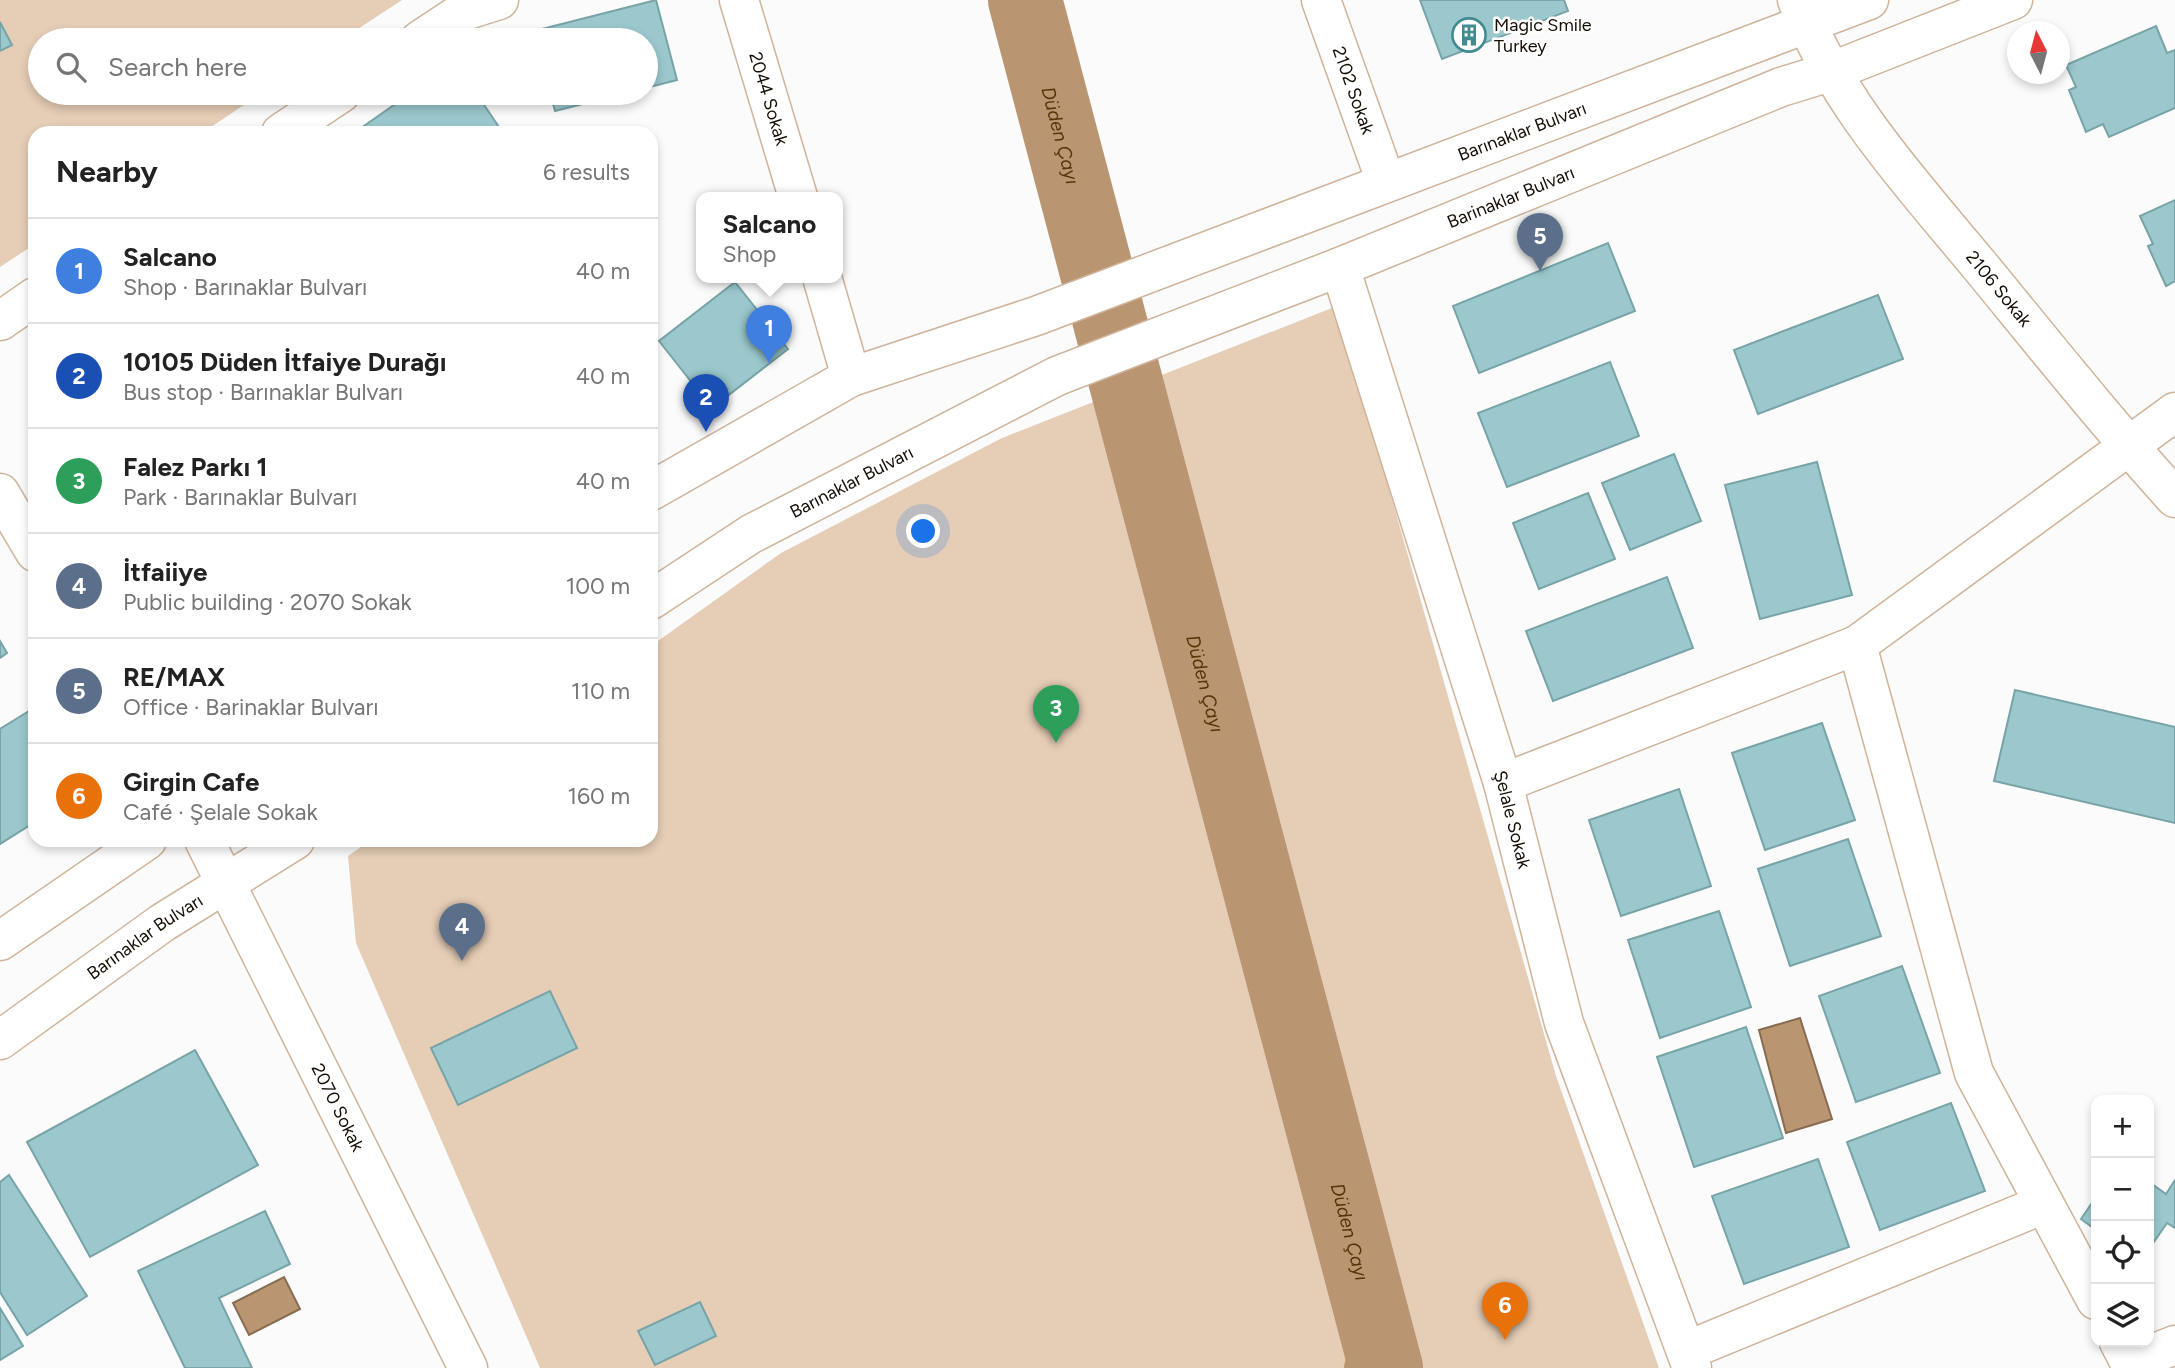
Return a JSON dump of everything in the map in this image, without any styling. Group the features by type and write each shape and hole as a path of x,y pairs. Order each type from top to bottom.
{"street":[{"path":"438,28 464,11 499,0"},
{"name":"2044 Sokak","path":"739,0 797,192"},
{"name":"2102 Sokak","path":"1321,0 1386,182"},
{"name":"Barınaklar Bulvarı","path":"852,377 1036,316 1177,264 1386,182 1801,12 1869,0"},
{"path":"1830,72 2013,0"},
{"name":"2106 Sokak","path":"1801,12 1830,72 1879,143 2129,447 2175,498"},
{"name":"Barinaklar Bulvarı","path":"1194,322 1340,267 1781,87 1830,72"},
{"path":"292,126 323,105"},
{"name":"Şelale Sokak","path":"1340,267 1503,783 1564,1023 1689,1359"},
{"path":"658,487 852,377 824,283"},
{"path":"0,321 28,303"},
{"name":"Barınaklar Bulvarı","path":"658,595 751,534 1057,376 1194,322"},
{"path":"1503,783 1857,645 2175,412"},
{"path":"0,493 28,540"},
{"path":"1857,645 1974,1073 2091,1291"},
{"path":"0,941 138,847"},
{"name":"2070 Sokak","path":"208,847 468,1368"},
{"name":"Barınaklar Bulvarı","path":"0,1040 162,923 284,847"},
{"path":"1689,1359 2044,1204"},
{"path":"2122,1347 2130,1363 2175,1345"}],"shaded area":[{"path":"0,0 402,0 359,28 28,28 28,105 244,105 212,126 28,126 28,249 0,267"},
{"path":"1337,306 1556,1076 1659,1368 540,1368 356,943 348,856 361,847 658,847 658,641 781,553 1002,438"},
{"path":"1800,1018 1832,1119 1786,1133 1759,1030"},
{"path":"284,1277 300,1309 249,1335 233,1303"}],"building":[{"path":"656,0 677,80 658,85 658,28 546,28"},
{"name":"Magic Smile Turkey","path":"1420,0 1564,0 1568,11 1442,59"},
{"path":"0,22 12,45 0,51"},
{"path":"2156,26 2167,53 2175,50 2175,108 2109,137 2103,124 2086,132 2069,90 2076,87 2070,74 2070,63"},
{"path":"394,105 484,105 498,126 364,126"},
{"path":"553,105 579,105 555,111"},
{"path":"2175,200 2175,281 2166,286 2148,246 2153,244 2140,216"},
{"path":"1608,243 1635,311 1479,373 1453,306"},
{"path":"736,283 788,349 712,408 659,341"},
{"path":"1878,295 1903,359 1758,414 1734,350"},
{"path":"1610,362 1639,436 1507,487 1478,413"},
{"path":"1674,454 1701,521 1630,550 1602,483"},
{"path":"1817,462 1852,595 1760,619 1725,485"},
{"path":"1588,493 1615,559 1539,589 1513,523"},
{"path":"1667,577 1693,648 1553,701 1526,631"},
{"path":"0,641 7,653 0,658"},
{"path":"2015,690 2175,727 2175,823 1994,781"},
{"path":"28,712 28,826 0,844 0,729"},
{"path":"1822,723 1855,820 1765,850 1732,753"},
{"path":"1679,789 1711,886 1621,916 1589,820"},
{"path":"1848,839 1881,936 1790,966 1758,869"},
{"path":"1719,911 1751,1007 1660,1038 1628,940"},
{"path":"1902,966 1940,1073 1856,1102 1819,996"},
{"path":"550,991 577,1048 458,1105 431,1048"},
{"path":"1746,1027 1783,1138 1694,1167 1657,1057"},
{"path":"195,1050 258,1165 90,1257 27,1142"},
{"path":"1951,1103 1985,1191 1880,1230 1847,1142"},
{"path":"1818,1159 1849,1247 1744,1284 1712,1196"},
{"path":"9,1175 87,1296 27,1335 0,1292 0,1182"},
{"path":"2175,1180 2175,1228 2167,1223 2154,1242 2154,1186 2166,1194"},
{"path":"2091,1204 2091,1226 2081,1219"},
{"path":"265,1211 290,1264 219,1298 252,1368 185,1368 138,1271"},
{"path":"700,1302 716,1336 655,1365 638,1331"},
{"path":"0,1308 23,1346 0,1360"}],"waterway":[{"name":"Düden Çayı","path":"1025,0 1386,1368"},
{"path":"1365,1368 1382,1352"}],"place":[{"name":"Magic Smile Turkey","path":"1469,35"},
{"name":"RE/MAX","path":"1540,271"},
{"name":"Salcano","path":"769,363"},
{"name":"10105 Düden İtfaiye Durağı","path":"706,432"},
{"name":"Falez Parkı 1","path":"1056,743"},
{"name":"İtfaiiye","path":"462,961"},
{"name":"Girgin Cafe","path":"1505,1340"}]}
